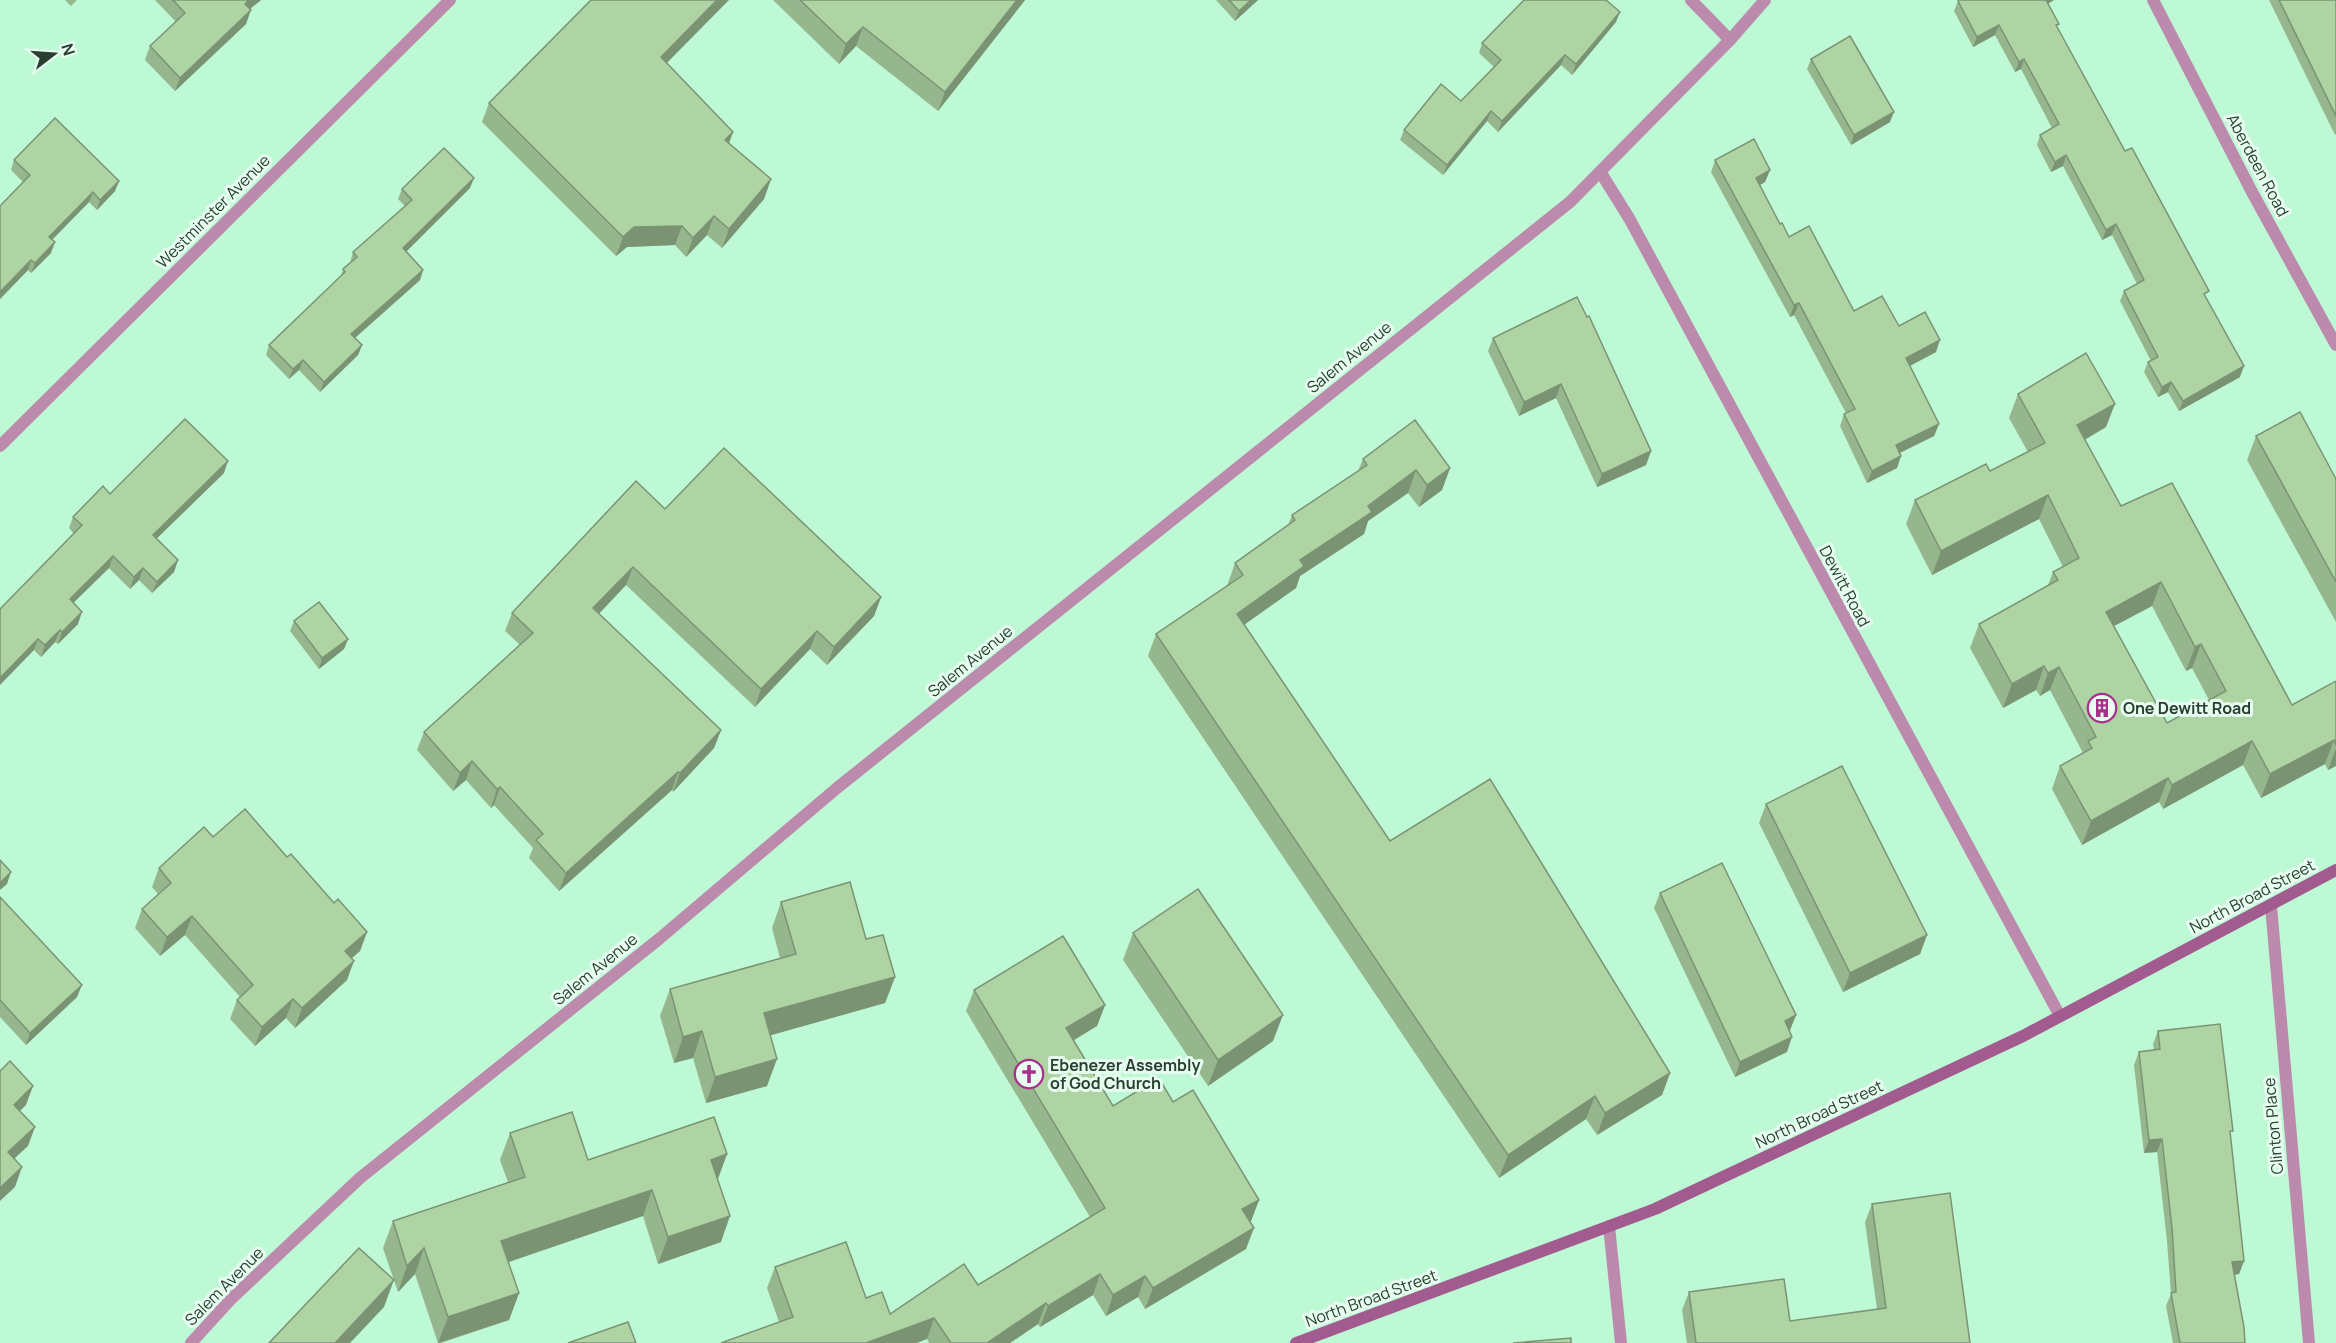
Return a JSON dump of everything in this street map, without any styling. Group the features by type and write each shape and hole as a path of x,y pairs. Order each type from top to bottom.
{"main road":[{"name":"North Broad Street","path":"1296,1343 1675,1200 2024,1036 2336,870"}],"street":[{"name":"Westminster Avenue","path":"0,446 450,0"},
{"path":"1691,0 1731,40"},
{"name":"Salem Avenue","path":"191,1343 231,1299 360,1178 659,939 845,782 1570,202 1731,40 1765,0"},
{"name":"Aberdeen Road","path":"2153,0 2252,192 2336,345"},
{"name":"Dewitt Road","path":"1601,173 1629,218 2060,1016"},
{"name":"Clinton Place","path":"2271,906 2309,1343"},
{"path":"1609,1226 1621,1343"}],"building":[{"path":"173,0 249,0 245,4 251,10 180,78 150,46 185,13"},
{"path":"591,0 717,0 661,57 733,132 725,140 771,179 729,229 714,216 693,238 682,226 634,227 623,237 489,103"},
{"path":"800,0 1017,0 945,92 863,27 846,44"},
{"path":"1229,0 1251,0 1239,11"},
{"path":"1524,0 1606,0 1620,12 1576,64 1565,55 1502,121 1491,111 1447,165 1404,130 1441,84 1461,101 1501,60 1482,43"},
{"path":"1959,0 2046,0 2059,24 2056,25 2125,151 2132,148 2209,291 2204,294 2244,366 2183,401 2171,382 2162,387 2148,362 2158,357 2124,291 2144,280 2116,224 2106,230 2066,155 2055,162 2040,135 2059,124 2024,59 2019,62 1999,25 1977,37"},
{"path":"2279,0 2336,0 2336,116"},
{"path":"1850,36 1894,112 1854,135 1811,59"},
{"path":"55,118 119,181 100,200 93,192 49,237 55,242 35,263 31,260 0,292 0,206 30,175 14,160"},
{"path":"1754,139 1770,170 1756,178 1780,224 1782,223 1789,237 1809,226 1854,311 1882,296 1899,326 1925,312 1940,340 1906,358 1939,424 1896,445 1901,456 1872,471 1844,414 1855,409 1799,303 1794,305 1715,160"},
{"path":"444,148 474,178 403,248 423,270 351,334 362,345 324,382 303,360 293,369 269,345 345,272 343,269 357,257 353,252 412,200 402,189"},
{"path":"1577,297 1587,317 1589,316 1651,451 1602,474 1561,384 1524,402 1493,338"},
{"path":"2086,353 2115,404 2077,425 2121,506 2172,483 2292,705 2336,681 2336,745 2334,740 2270,774 2252,741 2172,785 2168,778 2091,821 2060,766 2092,748 2088,741 2096,737 2059,667 2048,673 2044,666 2012,684 1979,624 2058,580 2053,572 2079,558 2048,495 1941,551 1915,500 1986,464 1990,471 2045,443 2018,394","holes":["2161,582 2195,647 2201,644 2226,691 2167,723 2106,612"]},
{"path":"2300,412 2336,479 2336,582 2256,436"},
{"path":"185,419 228,461 153,535 178,560 157,582 143,568 134,577 113,556 70,599 82,612 45,645 38,639 0,678 0,609 82,525 73,517 103,486 110,494"},
{"path":"1415,420 1450,468 1427,485 1416,470 1368,506 1372,512 1300,560 1304,566 1237,614 1390,841 1490,779 1670,1073 1605,1113 1595,1096 1508,1155 1156,634 1243,575 1235,563 1295,520 1292,515 1367,465 1363,459"},
{"path":"724,448 881,597 834,647 817,631 761,689 633,567 593,608 721,730 680,773 678,772 566,873 536,840 543,834 500,787 497,789 472,761 460,773 424,732 533,633 512,613 636,481 665,509"},
{"path":"319,602 348,639 322,658 294,621"},
{"path":"1842,766 1927,935 1850,973 1766,804"},
{"path":"245,809 287,857 291,854 334,903 338,899 367,932 345,951 354,961 302,1008 293,999 262,1027 237,1000 253,985 192,916 167,937 142,909 171,883 159,868 204,827 213,837"},
{"path":"0,860 11,872 0,883"},
{"path":"1722,863 1796,1015 1785,1021 1792,1037 1740,1062 1660,893"},
{"path":"850,882 866,939 883,935 895,977 764,1013 777,1059 715,1077 702,1031 683,1037 670,989 796,954 781,902"},
{"path":"1198,889 1283,1015 1218,1060 1133,933"},
{"path":"0,897 82,985 30,1033 0,1000"},
{"path":"1063,936 1105,1005 1066,1028 1113,1106 1159,1078 1173,1102 1193,1090 1259,1200 1242,1209 1254,1228 1153,1288 1145,1276 1113,1295 1100,1274 1048,1306 1046,1303 987,1343 951,1343 934,1318 866,1343 721,1343 793,1317 775,1267 846,1242 866,1298 882,1292 890,1314 964,1264 978,1285 1105,1208 974,990"},
{"path":"2220,1024 2233,1131 2230,1131 2244,1261 2232,1262 2245,1343 2180,1343 2171,1293 2176,1292 2172,1228 2162,1139 2149,1140 2139,1052 2160,1049 2158,1031"},
{"path":"10,1061 33,1086 14,1105 35,1127 8,1152 22,1167 0,1188 0,1071"},
{"path":"572,1112 588,1160 714,1117 727,1154 711,1160 730,1216 668,1237 652,1190 501,1241 519,1293 448,1317 424,1248 407,1266 393,1221 525,1177 510,1133"},
{"path":"1950,1193 1970,1343 1696,1343 1689,1292 1784,1279 1790,1321 1886,1308 1872,1204"},
{"path":"359,1248 394,1280 335,1343 269,1343"},
{"path":"628,1322 636,1343 568,1343"},
{"path":"1571,1338 1571,1343 1513,1343"}],"place":[{"name":"One Dewitt Road","path":"2102,708"},
{"name":"Ebenezer Assembly of God Church","path":"1029,1074"}]}
